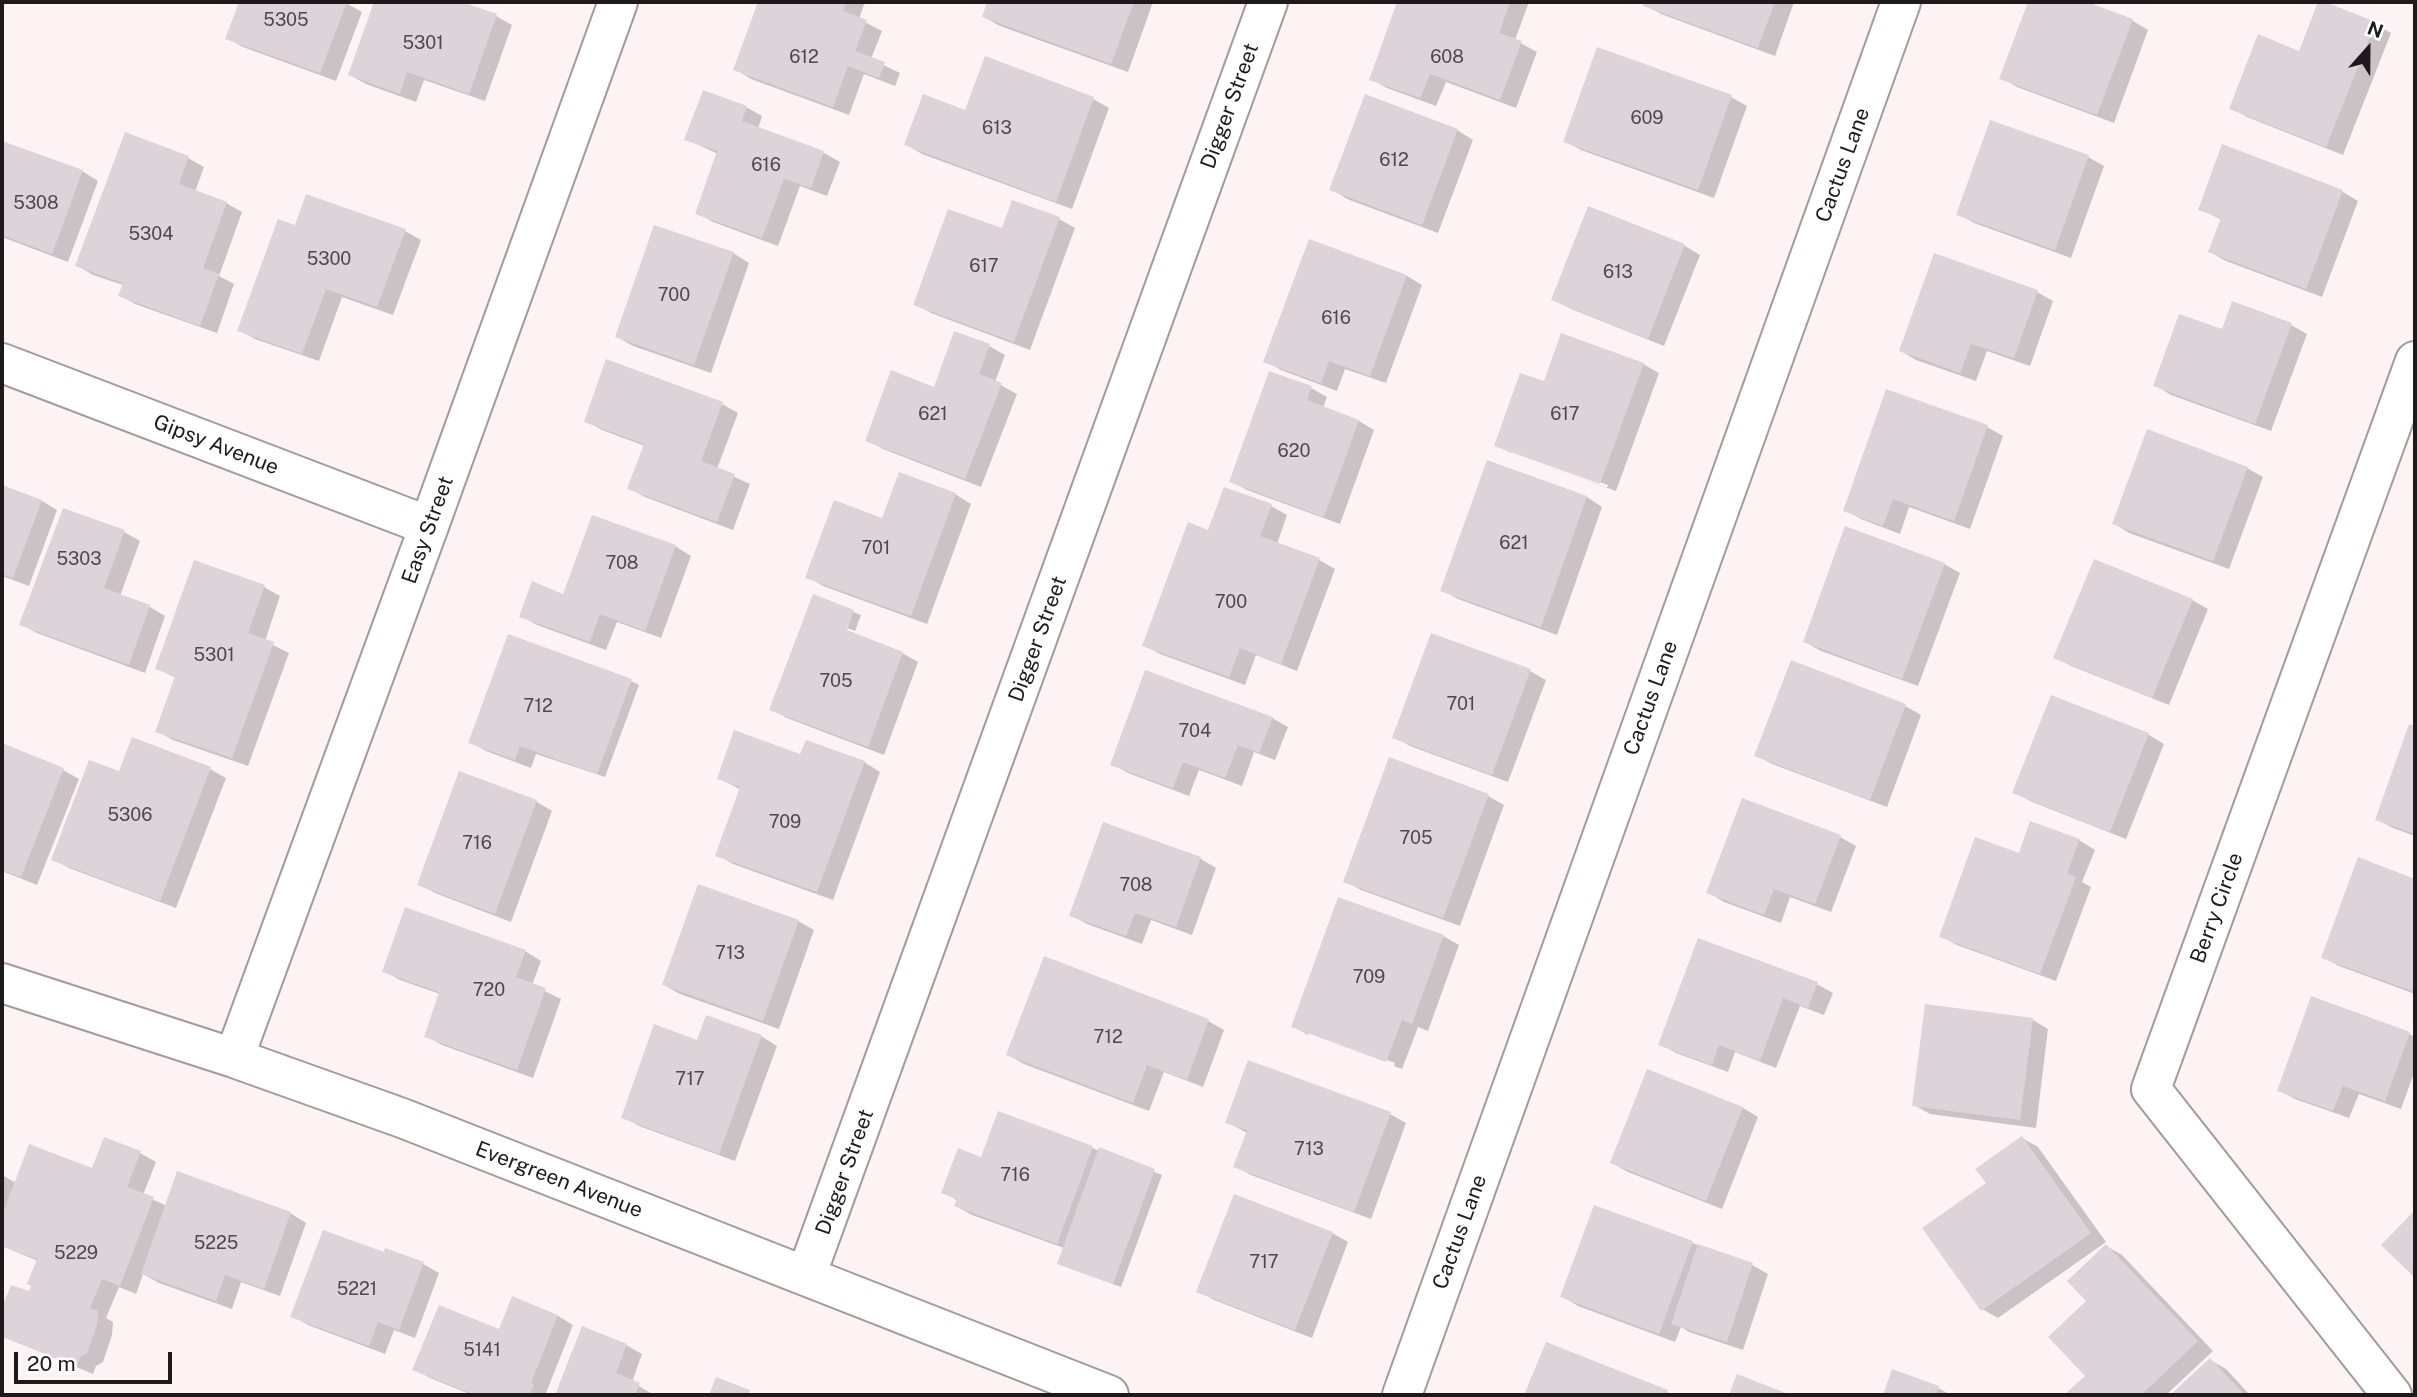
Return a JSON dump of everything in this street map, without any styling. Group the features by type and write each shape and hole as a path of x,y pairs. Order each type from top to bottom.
{"street":[{"name":"Easy Street","path":"234,1058 618,2"},
{"name":"Digger Street","path":"806,1276 1268,2"},
{"name":"Cactus Lane","path":"1402,1395 1901,2"},
{"name":"Berry Circle","path":"2392,1395 2151,1089 2415,361"},
{"name":"Gipsy Avenue","path":"2,363 429,526"},
{"name":"Evergreen Avenue","path":"2,983 234,1058 402,1118 1109,1395"}],"building":[{"path":"239,2 347,2 320,73 225,39"},
{"path":"374,2 462,2 497,14 469,94 407,72 400,94 348,75"},
{"path":"758,2 846,2 843,11 867,20 855,51 885,62 879,78 848,66 833,107 733,70"},
{"path":"987,2 1134,2 1111,64 982,17"},
{"path":"1397,2 1510,2 1499,33 1522,41 1500,100 1430,74 1420,98 1369,80"},
{"path":"1645,2 1775,2 1758,48 1643,6"},
{"path":"2028,2 2087,2 2133,19 2097,115 1999,79"},
{"path":"2318,2 2325,2 2376,22 2326,147 2229,109 2258,34 2299,51"},
{"path":"1597,47 1732,95 1698,190 1563,142"},
{"path":"985,56 1094,97 1056,202 904,145 923,94 965,110"},
{"path":"703,90 747,106 742,121 824,151 811,188 784,179 762,238 695,214 717,151 684,140"},
{"path":"1365,94 1458,129 1422,225 1329,190"},
{"path":"1990,120 2089,155 2055,250 1956,215"},
{"path":"125,132 189,156 179,184 227,202 203,268 219,274 200,326 118,296 123,283 75,266"},
{"path":"2,141 83,170 52,254 2,235"},
{"path":"2222,144 2343,190 2306,289 2208,252 2221,218 2198,210"},
{"path":"306,194 406,229 377,307 326,289 302,354 237,331 278,219 295,225"},
{"path":"1012,200 1060,217 1014,342 913,305 948,209 1002,228"},
{"path":"1588,206 1685,244 1648,339 1551,300"},
{"path":"654,225 734,252 694,365 615,337"},
{"path":"1309,239 1407,275 1370,376 1329,361 1321,383 1263,362"},
{"path":"1934,253 2038,290 2014,358 1971,344 1960,373 1899,351"},
{"path":"2232,301 2292,323 2255,424 2153,386 2179,314 2222,329"},
{"path":"954,331 990,344 979,374 1002,383 965,479 865,441 891,370 934,387"},
{"path":"1561,333 1644,363 1600,484 1494,446 1520,373 1544,381"},
{"path":"606,359 723,402 701,461 735,474 717,522 627,489 644,444 584,422"},
{"path":"1269,371 1312,386 1307,400 1359,420 1324,517 1229,482"},
{"path":"1886,389 1988,425 1954,521 1893,499 1883,526 1843,511"},
{"path":"2147,429 2248,467 2213,561 2112,524"},
{"path":"1487,460 1587,496 1541,627 1440,591"},
{"path":"899,472 956,493 911,616 805,578 834,500 882,518"},
{"path":"2,485 42,500 13,578 2,574"},
{"path":"1224,487 1272,504 1260,536 1320,558 1281,664 1240,648 1229,677 1142,646 1188,522 1208,530"},
{"path":"63,508 125,530 104,588 150,605 129,665 19,625"},
{"path":"592,515 676,545 645,631 600,614 590,642 519,617 532,581 563,594"},
{"path":"1845,526 1945,563 1902,679 1803,642"},
{"path":"2094,559 2193,599 2152,698 2053,658"},
{"path":"194,560 265,585 248,633 274,642 232,758 155,732 175,676 155,669"},
{"path":"813,594 854,610 847,630 903,652 868,747 769,710"},
{"path":"1431,633 1531,669 1492,775 1392,738"},
{"path":"508,634 632,679 597,774 520,746 515,760 468,743"},
{"path":"1791,660 1906,704 1870,800 1754,756"},
{"path":"1145,670 1273,717 1259,753 1238,745 1225,778 1183,762 1173,788 1110,765"},
{"path":"2051,695 2149,733 2110,832 2012,793"},
{"path":"2409,724 2415,726 2415,834 2375,820"},
{"path":"734,730 800,754 806,740 865,761 817,892 715,856 740,787 717,779"},
{"path":"132,737 211,767 160,901 51,860 89,760 119,771"},
{"path":"2,743 64,768 21,877 2,870"},
{"path":"1389,757 1489,794 1443,918 1343,882"},
{"path":"459,771 537,800 495,914 417,885"},
{"path":"1742,798 1841,835 1815,904 1774,889 1764,915 1706,893"},
{"path":"2030,821 2080,839 2067,873 2076,877 2040,974 1939,937 1975,837 2019,853"},
{"path":"1103,822 1201,857 1176,927 1135,913 1126,936 1069,916"},
{"path":"2358,857 2415,879 2415,992 2321,958"},
{"path":"698,884 799,920 763,1021 662,985"},
{"path":"1338,897 1444,935 1412,1024 1402,1020 1386,1062 1291,1027"},
{"path":"405,907 526,950 516,977 546,988 517,1070 424,1037 439,992 382,972"},
{"path":"1698,938 1818,982 1808,1008 1783,998 1760,1061 1719,1045 1712,1065 1658,1045"},
{"path":"1044,956 1209,1019 1187,1080 1147,1065 1133,1103 1006,1055"},
{"path":"2311,996 2410,1032 2385,1101 2343,1086 2333,1111 2277,1091"},
{"path":"1925,1004 2033,1018 2020,1120 1912,1106"},
{"path":"706,1015 762,1035 719,1154 621,1118 654,1024 697,1040"},
{"path":"1248,1060 1391,1112 1354,1212 1233,1167 1247,1130 1225,1123"},
{"path":"1647,1069 1743,1107 1706,1201 1610,1163"},
{"path":"998,1111 1093,1146 1057,1244 954,1206 957,1199 941,1193 958,1148 981,1157"},
{"path":"2022,1136 2091,1233 1981,1311 1922,1228 1986,1183 1975,1169"},
{"path":"104,1137 141,1151 127,1187 154,1197 120,1286 102,1279 90,1308 98,1311 97,1325 87,1353 80,1357 77,1366 2,1337 2,1307 11,1285 29,1291 31,1286 27,1284 37,1259 2,1246 2,1216 29,1144 92,1168"},
{"path":"1099,1147 1155,1169 1113,1284 1057,1264"},
{"path":"177,1171 291,1212 264,1289 225,1275 216,1301 141,1274"},
{"path":"1234,1194 1333,1232 1295,1330 1196,1292"},
{"path":"1594,1205 1693,1241 1659,1334 1560,1297"},
{"path":"2415,1210 2415,1278 2381,1245"},
{"path":"323,1230 384,1252 385,1248 424,1262 399,1330 378,1322 369,1346 290,1317"},
{"path":"1698,1244 1753,1263 1727,1342 1671,1324"},
{"path":"2106,1244 2198,1341 2141,1395 2064,1395 2085,1376 2048,1337 2086,1301 2067,1281"},
{"path":"512,1296 558,1315 531,1383 534,1385 529,1395 475,1395 412,1370 439,1305 499,1329"},
{"path":"582,1326 627,1344 616,1373 640,1383 635,1395 555,1395"},
{"path":"1546,1342 1668,1390 1666,1395 1524,1395"},
{"path":"2210,1358 2245,1395 2170,1395"},
{"path":"1892,1369 1939,1386 1936,1395 1883,1395"},
{"path":"1737,1374 1791,1395 1729,1395"},
{"path":"716,1377 750,1390 749,1395 709,1395"}]}
